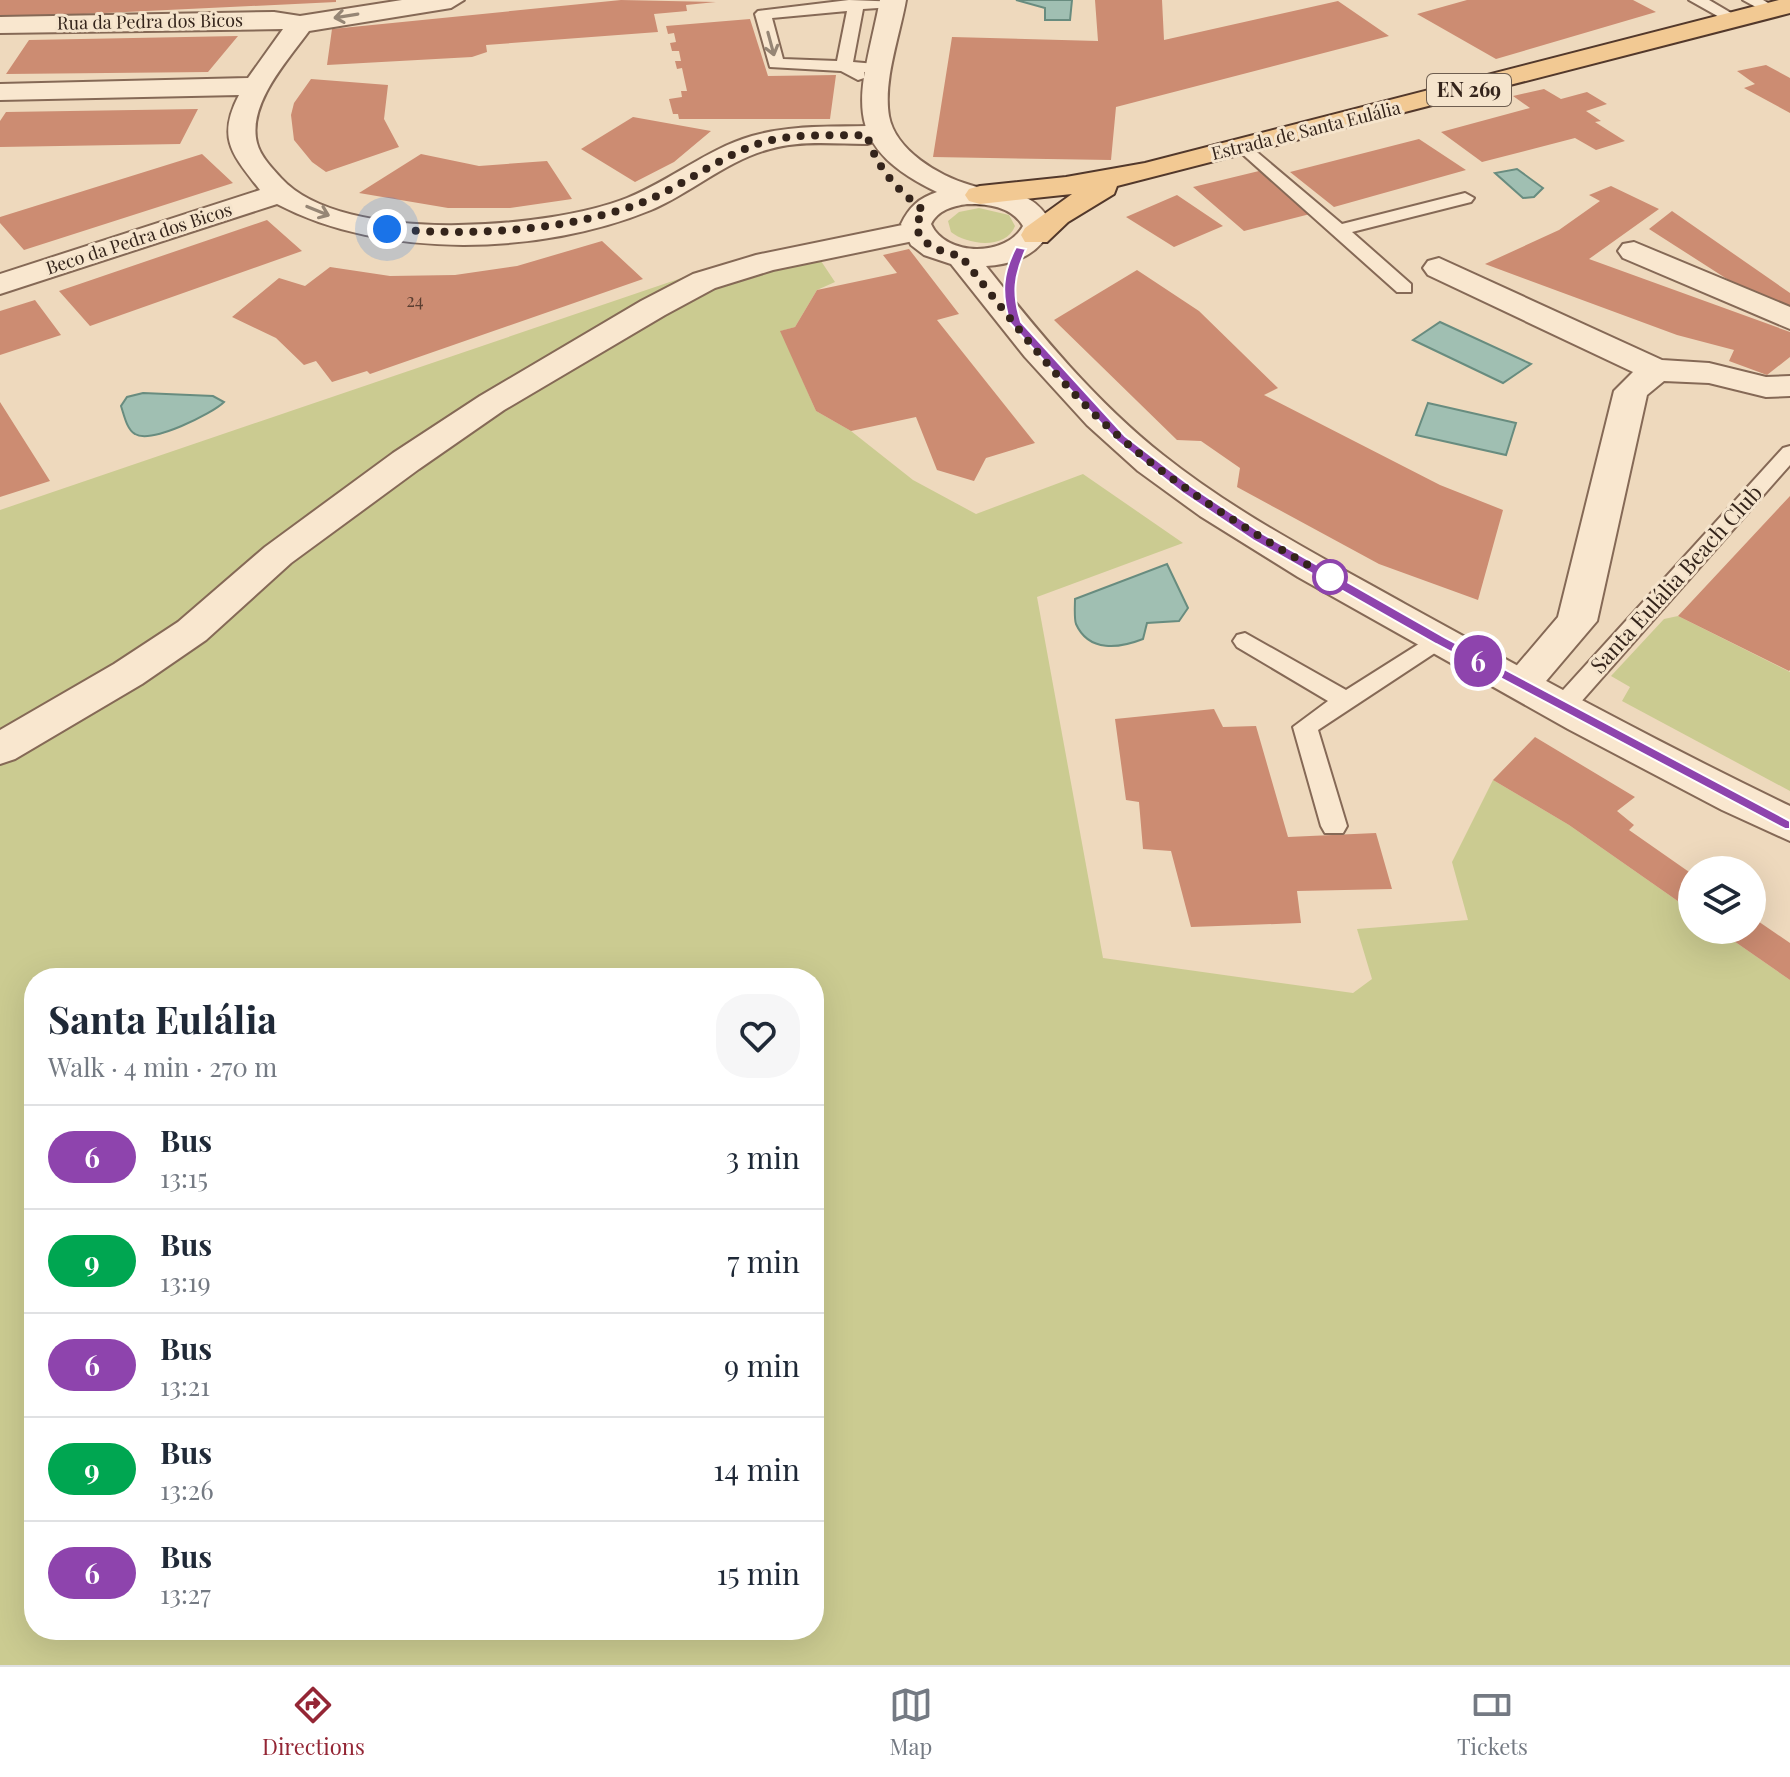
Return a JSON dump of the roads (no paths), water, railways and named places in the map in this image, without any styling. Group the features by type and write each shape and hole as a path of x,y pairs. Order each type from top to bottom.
{"main road":[{"name":"Estrada de Santa Eulália","path":"974,195 1066,186 1146,172 1762,9"},
{"name":"Estrada de Santa Eulália","path":"1028,242 1082,198 1146,172"}],"street":[{"name":"Rua da Pedra dos Bicos","path":"0,25 274,20 300,24 451,0"},
{"path":"893,1 875,116 889,145 921,173 974,195 1013,202 1026,209 1038,226 1010,273 1008,297 1015,323"},
{"path":"300,24 256,86 244,121 242,145 278,194 327,215 387,229 457,234 514,232 623,210 688,182 754,145 796,138 867,135"},
{"path":"0,749 128,674 192,631 278,555 406,461 492,403 653,308 704,281 920,221 874,158 867,135 880,78"},
{"path":"0,92 256,86"},
{"name":"Beco da Pedra dos Bicos","path":"0,284 278,194"},
{"name":"Estrada de Santa Eulália","path":"974,195 942,201 920,221 932,247 961,256 993,257 1028,242"},
{"path":"1634,251 1790,319"},
{"name":"Estrada de Santa Eulália","path":"961,256 1015,323 1121,438 1187,490 1258,537 1441,641 1790,825"},
{"path":"1439,268 1656,370 1709,373 1766,387 1790,386"},
{"path":"1521,684 1577,621 1631,391 1656,370"}],"lane":[{"path":"1697,0 1762,9"},
{"path":"880,78 844,66 776,64 763,14 856,2 893,1"},
{"path":"844,66 856,2"},
{"path":"1245,147 1404,288"},
{"path":"1339,230 1465,198"},
{"name":"Santa Eulália Beach Club","path":"1563,706 1790,452"},
{"path":"1245,641 1346,701"},
{"path":"1334,826 1305,727 1441,641"}]}
